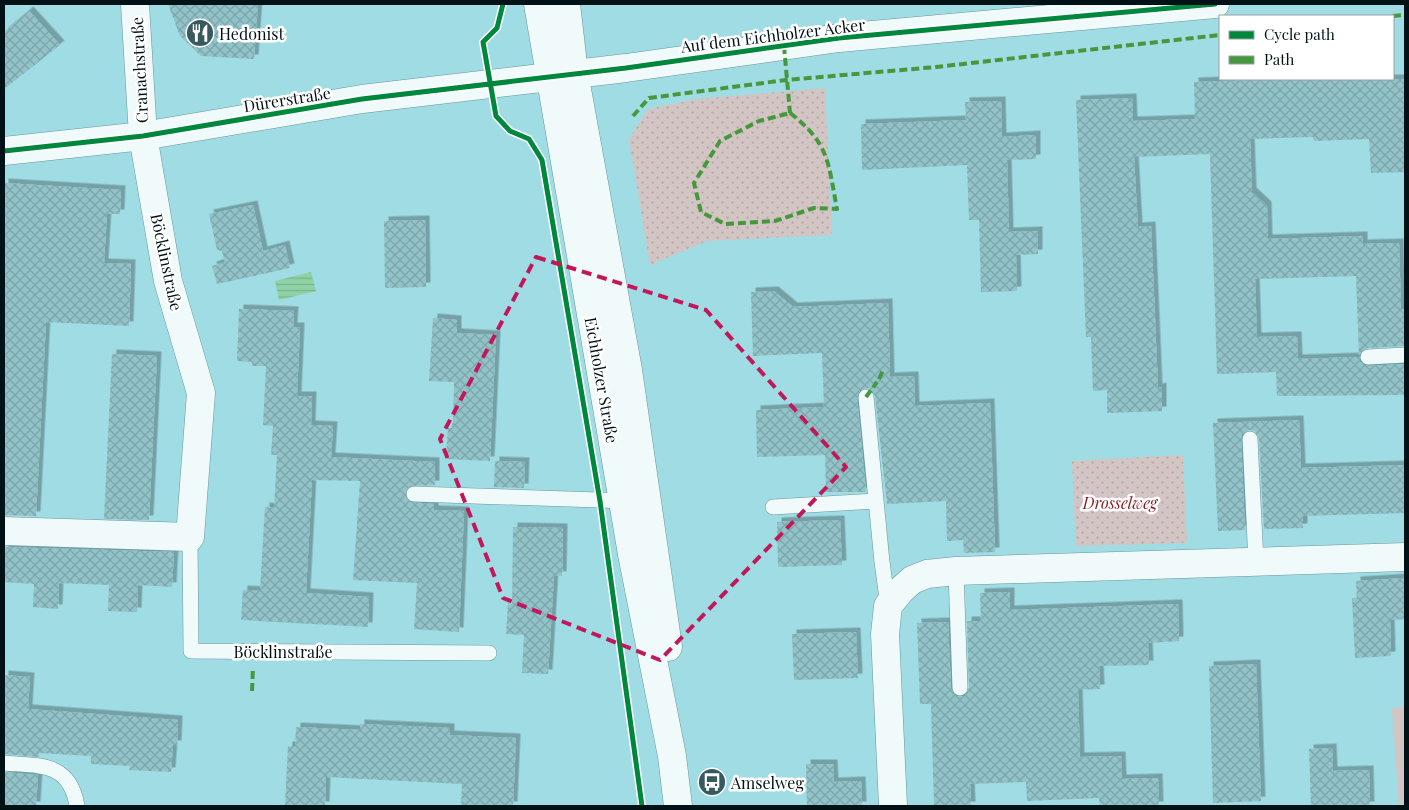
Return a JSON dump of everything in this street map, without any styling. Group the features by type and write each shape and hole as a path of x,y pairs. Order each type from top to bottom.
{"street":[{"name":"Cranachstraße","path":"135,4 143,136"},
{"name":"Eichholzer Straße","path":"538,4 562,74 636,502 678,806"},
{"name":"Eichholzer Straße","path":"562,74 566,4"},
{"name":"Auf dem Eichholzer Acker","path":"562,74 839,38 1215,4"},
{"name":"Dürerstraße","path":"4,151 143,136 362,99 562,74"},
{"name":"Böcklinstraße","path":"143,136 168,281 201,393 190,537"},
{"path":"4,531 190,537"},
{"path":"893,806 885,634 888,606 912,580 927,574 956,571 1405,556"}],"lane":[{"path":"1368,357 1405,355"},
{"path":"866,397 888,606"},
{"path":"1250,439 1256,562"},
{"path":"414,494 636,502"},
{"path":"774,507 876,501"},
{"name":"Böcklinstraße","path":"190,537 191,651 489,653"},
{"path":"956,571 960,688"},
{"path":"4,762 50,767 66,777 74,791 77,806"}],"highlighted area":[{"path":"536,257 706,310 846,467 660,660 503,598 440,439"}],"green space":[{"path":"825,88 832,235 707,241 650,265 629,139 648,109 697,99"},
{"name":"Drosselweg","path":"1183,455 1187,543 1076,546 1072,461"},
{"path":"1405,707 1405,806 1399,806 1392,708"}],"shaded area":[{"path":"311,272 316,291 279,300 275,281"}],"building":[{"path":"168,4 258,4 254,59 201,56 180,36"},
{"path":"29,11 60,45 4,89 4,32"},
{"path":"1405,79 1405,172 1371,173 1369,139 1314,141 1313,137 1250,139 1252,192 1267,206 1268,239 1363,236 1363,244 1399,243 1401,309 1405,309 1405,346 1367,348 1359,355 1356,276 1255,279 1257,337 1297,336 1298,359 1359,357 1360,362 1368,366 1405,364 1405,395 1277,396 1276,372 1217,374 1210,154 1134,157 1138,227 1151,226 1158,388 1162,387 1162,411 1107,413 1107,390 1093,391 1091,337 1086,337 1076,100 1132,98 1133,121 1195,119 1194,82"},
{"path":"1001,101 1002,137 1036,135 1036,159 1007,160 1009,232 1038,231 1038,254 1016,255 1017,291 981,292 979,220 969,220 967,165 862,170 861,124 966,120 965,102"},
{"path":"4,183 121,190 120,214 107,214 104,263 131,264 129,326 46,322 36,516 4,515"},
{"path":"253,205 263,251 285,245 290,268 217,284 212,266 225,262 222,251 217,250 209,214"},
{"path":"425,220 426,287 385,288 384,221"},
{"path":"774,291 793,307 888,303 890,377 914,376 915,406 990,403 995,552 964,553 963,540 947,541 946,501 887,504 875,396 869,388 860,390 857,397 866,492 826,492 825,455 757,457 756,410 824,407 822,353 753,356 751,292"},
{"path":"239,309 294,311 293,327 300,327 297,396 312,396 311,425 333,426 331,457 435,462 435,485 410,486 405,494 410,502 434,504 434,510 464,511 459,632 414,629 417,583 353,580 360,481 312,480 306,593 369,597 368,627 241,620 243,590 260,591 265,507 274,508 277,455 271,455 273,426 263,425 266,366 252,366 252,362 237,361"},
{"path":"433,318 457,320 457,333 496,335 490,461 446,459 448,428 453,428 454,382 429,381"},
{"path":"112,354 157,356 149,520 104,519"},
{"path":"1299,420 1301,468 1405,465 1405,513 1303,516 1303,528 1264,529 1259,439 1255,431 1249,430 1242,434 1241,439 1245,530 1218,531 1213,423"},
{"path":"495,461 525,462 524,488 494,487"},
{"path":"840,520 842,565 778,567 777,522"},
{"path":"513,527 563,528 562,576 554,575 548,674 522,673 524,635 506,634 508,603 512,604"},
{"path":"4,547 174,552 172,587 138,585 137,612 108,611 109,585 59,583 58,609 33,607 34,584 4,582"},
{"path":"1405,578 1405,619 1390,620 1391,656 1355,658 1352,598 1357,598 1356,581"},
{"path":"1010,592 1010,610 1178,604 1179,641 1148,643 1149,665 1099,666 1100,689 1078,690 1080,757 1121,756 1122,779 1158,778 1159,806 1100,806 1099,798 1027,801 1026,782 970,784 971,806 934,806 931,704 920,704 917,623 948,622 951,689 956,696 965,696 969,688 967,621 981,621 980,593"},
{"path":"856,632 858,678 794,680 792,634"},
{"path":"1256,664 1261,801 1213,803 1209,666"},
{"path":"4,675 30,677 28,709 178,720 177,745 173,745 171,772 129,770 130,766 91,764 91,756 39,753 39,757 4,754"},
{"path":"360,724 450,728 450,735 516,738 513,806 461,806 462,784 326,777 325,806 285,806 288,746 295,746 296,727 360,730"},
{"path":"1332,748 1333,771 1369,770 1370,806 1311,806 1309,749"},
{"path":"806,764 833,764 834,782 861,781 862,806 807,806"},
{"path":"4,772 38,775 36,806 4,806"}],"marked path":[{"path":"1394,16 1405,15"},
{"path":"633,116 649,98 786,80 936,67 1219,35"},
{"path":"784,46 790,113"},
{"path":"790,113 813,135 825,155 837,209 814,208 775,221 725,224 701,212 694,183 720,141 759,121 790,113"},
{"path":"879,379 883,370"},
{"path":"866,397 877,382"},
{"path":"252,691 253,667"}],"cycle path":[{"path":"503,4 497,28 483,42 496,116 510,131 529,139 542,160 600,501 642,806"},
{"path":"4,151 143,136 362,99 626,68 839,38 1215,4"}],"place":[{"name":"Hedonist","path":"200,33"},
{"name":"Amselweg","path":"712,782"}]}
